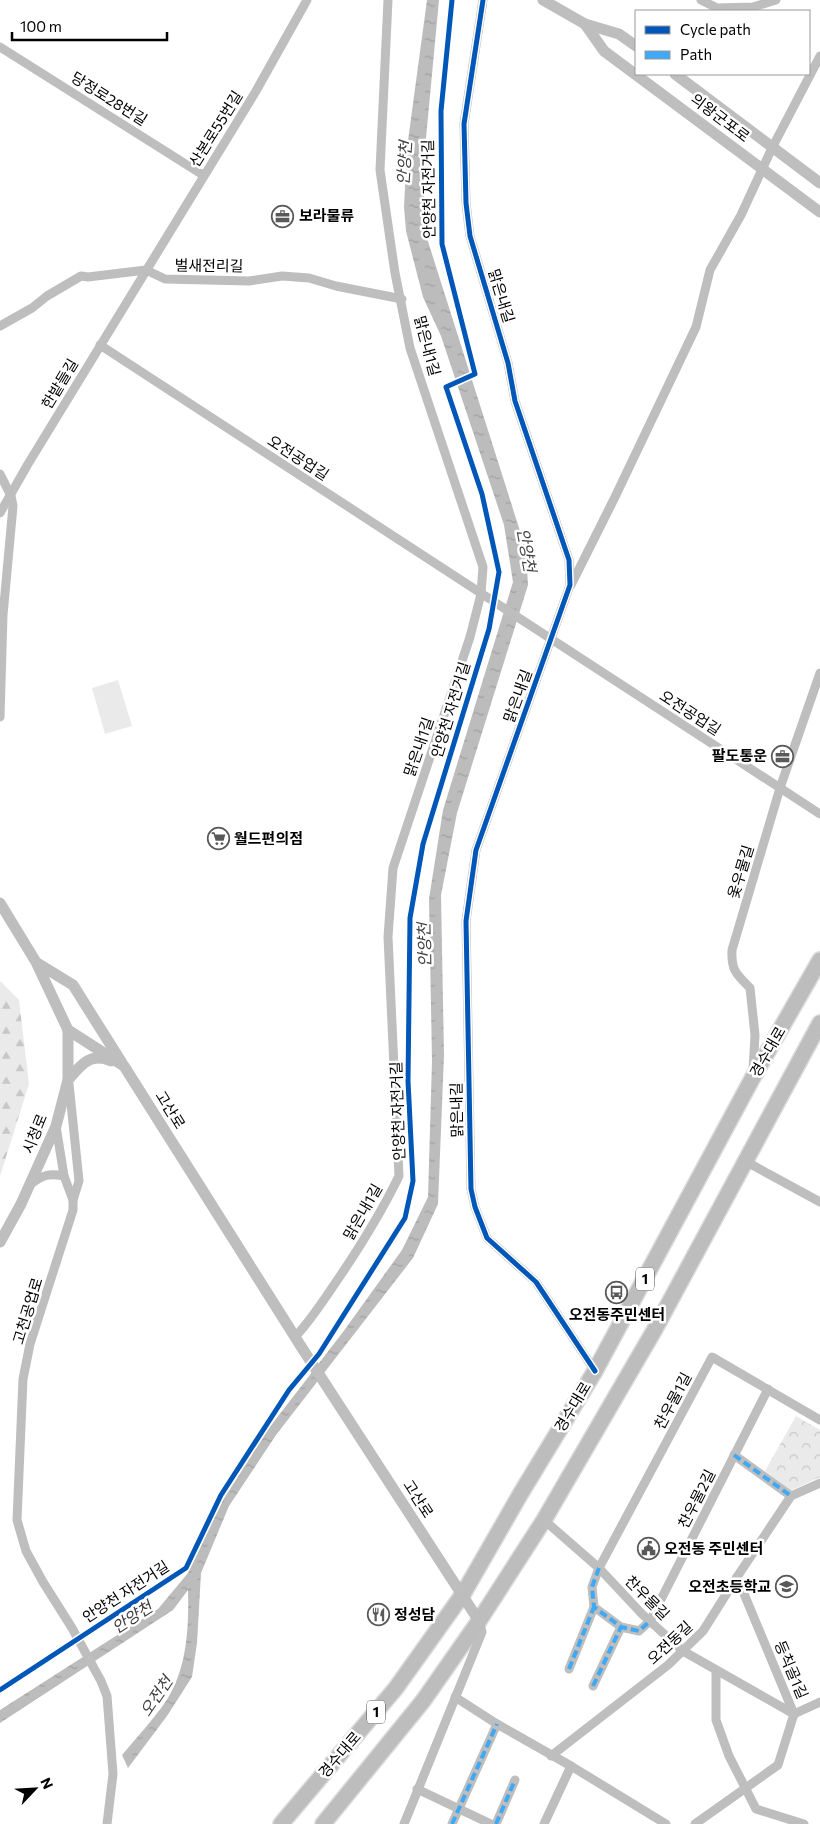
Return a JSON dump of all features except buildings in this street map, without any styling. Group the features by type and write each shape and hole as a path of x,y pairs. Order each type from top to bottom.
{"main road":[{"name":"경수대로","path":"281,1824 396,1688 463,1594 521,1493 596,1371 752,1079 820,960"},
{"name":"경수대로","path":"323,1824 423,1701 479,1621 544,1520 655,1329 820,1023"}],"street":[{"name":"산본로55번길","path":"146,270 256,91 307,0"},
{"name":"맑은내1길","path":"295,1337 307,1324 361,1245 385,1205 399,1176 388,936 393,868 470,637 481,594 483,567 410,348 402,299 395,273 380,170 388,0"},
{"name":"맑은내길","path":"483,0 464,124 466,204 470,236 508,362 515,401 569,560 570,585"},
{"name":"의왕군포로","path":"543,0 585,24 619,34 635,45"},
{"path":"701,0 717,8 753,7 776,0"},
{"name":"의왕군포로","path":"585,24 604,51 635,74"},
{"name":"당정로28번길","path":"0,47 203,175"},
{"name":"맑은내길","path":"596,1371 536,1282 487,1238 475,1207 471,1188 466,920 476,850 548,637 570,585 615,497 696,327 710,270 741,215 772,148 820,56"},
{"name":"의왕군포로","path":"636,75 820,212"},
{"name":"의왕군포로","path":"676,75 820,183"},
{"name":"벌새전리길","path":"0,326 81,276 88,277 146,270 165,279 249,281 282,276 308,278 336,286 402,299"},
{"name":"한밭들길","path":"0,513 146,270"},
{"name":"오전공업길","path":"100,345 820,814"},
{"path":"0,474 13,506 3,615 0,717"},
{"name":"옻우물길","path":"752,1079 755,1035 750,988 738,977 731,963 732,950 780,788 820,673"},
{"path":"0,904 36,962 68,1030"},
{"path":"36,962 73,985 124,1066"},
{"name":"고산로","path":"68,1030 124,1066 302,1348 479,1621"},
{"name":"시청로","path":"0,1242 56,1126 68,1080 68,1030"},
{"path":"68,1080 82,1064 96,1058 101,1057 124,1066"},
{"name":"고천공업로","path":"68,1080 79,1181 73,1200 73,1210 30,1344 23,1379 17,1520 26,1551 72,1628 101,1681 107,1696 113,1774 107,1824"},
{"path":"56,1126 64,1176 73,1200"},
{"path":"745,1161 820,1202"},
{"path":"28,1186 42,1175 54,1174 64,1176"},
{"name":"찬우물1길","path":"599,1568 712,1357 820,1420"},
{"name":"찬우물2길","path":"650,1621 768,1390"},
{"path":"734,1455 791,1496 820,1483"},
{"name":"오전동길","path":"551,1756 668,1665 703,1631 791,1496"},
{"name":"찬우물길","path":"544,1520 599,1568 650,1621 683,1651 794,1714"},
{"path":"569,1669 594,1607 592,1587 599,1568"},
{"name":"등칙골1길","path":"695,1824 778,1765 794,1714 737,1577"},
{"path":"594,1607 621,1628 639,1631 650,1621"},
{"path":"404,1824 482,1632 479,1621"},
{"path":"593,1686 621,1628"},
{"path":"716,1670 716,1720 730,1756 756,1808 804,1824"},
{"path":"455,1697 666,1824"},
{"path":"794,1714 820,1702"},
{"path":"452,1824 497,1724"},
{"path":"544,1824 571,1766"},
{"path":"496,1824 515,1780"},
{"path":"417,1789 491,1824"}],"green space":[{"path":"118,680 132,726 105,734 92,688"},
{"path":"0,981 19,1000 29,1084 0,1176"},
{"path":"796,1416 820,1430 820,1477 790,1491 765,1471"}],"water":[{"path":"427,0 439,0 423,170 425,232 526,550 528,585 457,813 441,895 444,1055 438,1204 413,1258 276,1435 229,1506 201,1573 197,1643 192,1677 167,1716 128,1768 122,1755 168,1698 179,1673 186,1646 188,1590 173,1610 0,1723 0,1710 158,1609 188,1573 223,1500 269,1428 343,1332 402,1250 428,1197 432,1061 429,899 443,810 513,582 504,525 441,336 423,297 406,231 404,207 407,148"}],"marked path":[{"path":"734,1455 791,1496"},
{"path":"599,1568 592,1587 594,1607 621,1627 639,1631 650,1621"},
{"path":"569,1669 594,1607"},
{"path":"593,1686 621,1627"},
{"path":"452,1824 497,1724"},
{"path":"496,1824 515,1780"}],"cycle path":[{"name":"안양천 자전거길","path":"0,1690 186,1568 221,1495 289,1390 319,1354 405,1218 413,1181 408,1081 410,918 423,844 489,629 499,572 482,494 446,387 475,374 442,244 441,111 452,0"},
{"path":"483,0 464,124 466,203 470,236 508,363 515,401 569,560 570,585 476,850 466,921 471,1189 475,1207 487,1238 536,1282 595,1371"}],"place":[{"name":"보라물류","path":"283,216"},
{"name":"팔도통운","path":"783,756"},
{"name":"월드편의점","path":"218,839"},
{"name":"오전동주민센터","path":"617,1292"},
{"name":"오전동 주민센터","path":"648,1549"},
{"name":"오전초등학교","path":"787,1587"},
{"name":"정성담","path":"378,1615"}],"water label":[{"name":"안양천","path":"404,163"},
{"name":"안양천","path":"527,550"},
{"name":"안양천","path":"424,945"},
{"name":"안양천","path":"132,1617"},
{"name":"오전천","path":"156,1696"}]}
